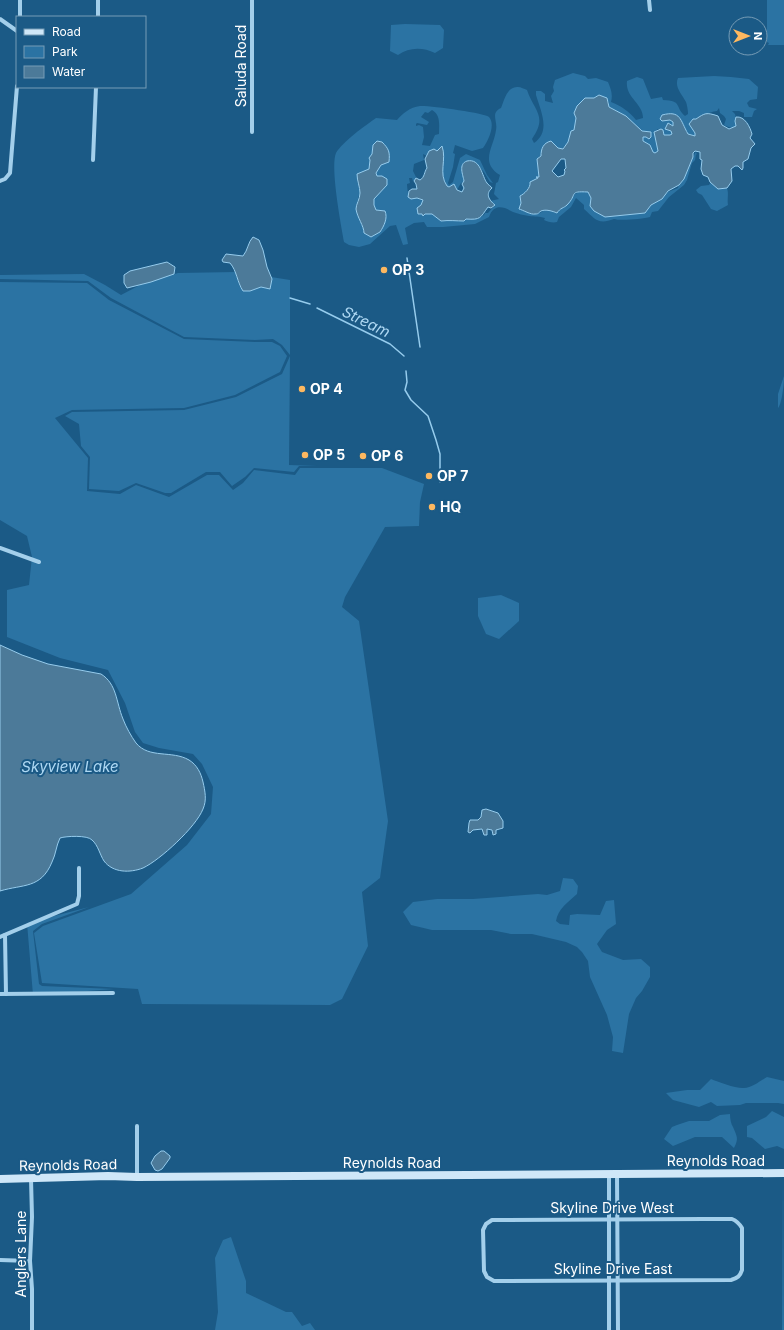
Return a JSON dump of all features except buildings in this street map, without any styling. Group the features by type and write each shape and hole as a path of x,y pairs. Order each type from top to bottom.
{"street":[{"path":"20,0 20,16"},
{"path":"98,0 98,16"},
{"name":"Saluda Road","path":"252,0 252,132"},
{"path":"649,0 650,10"},
{"path":"0,19 16,30"},
{"path":"0,180 8,177 10,173 17,88"},
{"path":"93,160 96,88"},
{"path":"0,548 39,562"},
{"path":"6,994 2,936 77,904 79,896 79,868"},
{"path":"0,994 113,993"},
{"path":"137,1126 137,1177"},
{"name":"Reynolds Road","path":"0,1179 108,1176 784,1173"},
{"path":"609,1174 609,1330"},
{"path":"618,1174 618,1330"},
{"name":"Anglers Lane","path":"31,1178 32,1217 30,1260 32,1330"},
{"name":"Skyline Drive West","path":"484,1253 483,1230 486,1224 492,1220 609,1219 732,1219 736,1220 742,1228 742,1252"},
{"name":"Skyline Drive East","path":"484,1253 485,1274 490,1280 494,1281 732,1280 740,1275 742,1270 742,1252"},
{"path":"0,1260 30,1260"}],"green space":[{"path":"767,0 784,0 784,45 768,45"},
{"path":"391,25 440,25 444,30 443,48 435,53 421,49 411,49 398,55 390,51"},
{"path":"573,73 585,76 588,79 596,78 608,82 612,97 611,102 625,109 636,120 643,118 642,113 629,92 627,81 637,77 643,79 651,99 662,97 663,100 676,103 685,116 688,114 686,102 677,84 678,78 714,76 749,79 758,87 757,99 750,100 747,103 749,107 757,109 754,111 752,117 744,117 744,113 732,111 735,114 736,126 732,128 724,125 726,119 720,113 719,108 717,111 707,113 692,120 689,124 695,133 695,136 688,134 679,118 673,114 662,115 660,119 666,121 670,120 674,125 667,125 668,130 672,131 672,134 670,135 664,135 663,130 658,129 654,132 658,151 655,153 650,145 643,141 643,137 648,138 643,132 626,116 609,107 609,102 599,95 578,106 574,113 576,118 574,130 572,130 568,142 561,150 553,143 537,159 539,177 532,182 524,195 520,196 521,203 519,209 533,214 538,214 547,210 555,213 566,206 575,194 582,191 588,192 591,198 590,203 605,217 645,213 651,205 662,199 668,192 678,188 679,184 684,179 696,152 697,155 696,154 695,160 692,163 684,185 669,197 658,211 652,212 650,217 632,220 614,219 609,221 600,221 584,209 584,205 576,198 571,207 559,217 557,222 549,222 544,220 545,218 529,216 500,207 496,208 489,217 475,224 427,227 424,222 414,223 405,228 408,244 403,245 396,225 390,226 370,244 359,247 349,245 344,242 335,183 334,160 339,149 361,129 376,118 397,120 407,111 420,106 478,113 489,117 492,124 489,137 483,148 472,151 455,145 453,153 455,154 453,167 448,183 449,185 453,182 460,158 466,154 480,160 487,175 493,183 490,182 484,172 475,163 467,161 463,174 464,182 461,183 457,190 456,187 447,186 442,174 443,165 440,148 437,151 429,153 427,156 423,154 424,160 414,164 413,171 416,180 413,181 412,178 409,178 410,183 407,184 409,197 411,199 417,198 423,201 418,214 432,214 441,221 464,221 466,219 477,219 485,213 488,213 495,205 490,201 499,199 494,194 496,183 498,182 500,175 490,165 489,154 496,130 495,115 501,108 506,94 514,87 527,90 539,119 537,131 532,139 534,143 542,133 543,127 542,114 536,91 541,91 545,94 545,101 553,103 551,96 554,91 553,87 555,80","holes":["432,110 438,117 439,134 435,135 430,146 422,145 424,137 423,127 419,125 416,126 416,124 427,125 429,122 421,117 425,112 428,113","372,148 386,163 378,168 377,176 382,176 387,182 387,185 374,199 376,210 380,210 386,214 386,219 380,232 371,237 362,226 356,206 360,192 357,180 369,169"]},
{"path":"711,182 718,189 727,188 728,190 728,205 717,211 711,209 702,195 696,190 701,186 709,185"},
{"path":"236,272 239,285 243,290 258,288 272,280 271,277 290,280 290,355 282,345 273,339 255,340 184,337 111,298 88,281 0,279 0,275 84,274 121,295 140,285 178,273"},
{"path":"0,282 87,283 109,300 184,339 272,342 280,346 287,356 280,372 235,395 184,408 72,410 55,418 88,458 87,491 120,494 136,485 169,497 207,475 219,475 233,490 243,483 254,470 295,475 300,468 382,468 424,484 420,502 419,526 385,527 345,597 342,607 359,621 388,821 380,878 362,892 368,946 342,999 330,1005 142,1004 138,989 42,983 34,933 43,926 131,894 187,845 211,814 213,787 202,764 193,754 159,748 143,743 135,732 125,703 108,670 60,658 7,637 7,590 29,585 32,557 27,536 0,520"},
{"path":"290,356 289,465 317,466 299,466 294,472 254,468 245,477 232,486 220,472 206,472 171,493 165,493 136,483 119,491 89,489 90,457 81,446 79,424 65,416 72,412 184,410 236,397 282,374"},
{"path":"784,376 782,398 778,408 778,394"},
{"path":"501,595 519,603 519,621 499,639 486,634 478,616 478,598"},
{"path":"563,878 573,879 578,886 577,894 561,909 556,921 560,924 569,925 570,915 600,915 606,901 614,900 616,924 607,930 597,944 602,952 623,960 641,959 650,967 650,977 636,998 629,1014 623,1053 612,1051 613,1037 607,1015 590,977 588,961 577,947 566,942 532,934 511,934 491,930 432,930 411,925 403,912 413,902 437,899 473,899 538,894 547,895 560,891"},
{"path":"89,907 42,924 33,931 39,984 42,986 114,989 33,995 27,923"},
{"path":"767,1077 784,1081 784,1104 746,1103 740,1105 717,1106 711,1102 699,1107 673,1100 666,1093 700,1090 711,1079 732,1086 747,1088"},
{"path":"772,1111 784,1117 784,1149 777,1146 765,1149 752,1138 747,1137 747,1126 766,1117"},
{"path":"730,1114 730,1120 737,1138 734,1148 722,1137 695,1137 673,1146 664,1139 672,1127 677,1125 689,1121 709,1121 720,1115"},
{"path":"783,1176 784,1330 782,1330"},
{"path":"231,1237 246,1281 246,1293 286,1312 292,1312 302,1326 310,1323 315,1330 215,1330 218,1312 215,1258 223,1240"}],"water":[{"path":"599,95 607,98 609,107 626,116 642,131 651,132 651,137 649,139 643,137 643,141 650,145 655,153 658,151 654,132 661,129 663,130 664,135 672,134 671,131 665,129 668,123 673,126 673,122 670,120 662,121 660,119 662,115 668,114 673,114 679,117 688,134 695,136 695,133 689,124 693,119 696,119 704,114 718,116 722,125 729,129 736,126 736,117 742,118 748,125 752,134 750,138 755,144 751,148 748,159 743,162 742,170 738,166 731,169 732,181 727,188 718,189 710,182 708,177 703,175 701,169 702,160 700,159 700,152 695,151 684,179 679,185 668,191 662,199 651,205 645,213 605,217 594,211 590,206 591,198 588,192 575,193 567,205 557,213 545,210 537,214 533,214 519,209 521,203 520,196 528,189 530,182 538,178 536,177 539,177 537,159 541,156 543,147 546,143 551,141 558,148 563,149 568,142 571,131 574,130 576,118 574,113 577,106 585,98 594,98","holes":["561,159 565,159 566,168 564,170 564,175 558,177 552,171"]},
{"path":"377,141 382,142 389,153 389,162 381,165 376,173 377,176 382,176 387,179 387,185 374,199 376,210 385,211 386,219 380,232 371,237 364,233 356,209 360,193 357,174 369,169 369,158 372,154 373,145"},
{"path":"442,146 444,156 443,176 447,186 449,187 454,184 457,190 462,192 464,188 462,184 464,181 462,167 464,162 472,161 478,165 485,180 492,188 488,195 495,205 491,208 488,207 480,218 466,219 464,221 441,221 432,214 425,214 423,216 422,214 418,214 417,208 421,205 423,200 417,198 411,199 408,197 409,191 412,189 417,189 414,181 416,178 420,180 424,176 427,168 425,159 429,151 434,149 437,151"},
{"path":"253,237 259,240 272,279 270,289 261,287 250,291 243,291 236,273 230,263 223,262 222,260 226,254 243,256"},
{"path":"167,262 175,267 174,274 127,288 124,283 124,275 130,271"},
{"name":"Skyview Lake","path":"0,645 22,655 48,664 101,674 113,688 124,722 136,743 141,748 154,753 175,755 192,762 201,775 205,792 205,802 203,809 193,825 168,851 143,868 133,871 122,871 112,868 104,861 96,845 90,838 77,836 63,837 60,838 48,871 42,877 30,884 0,891"},
{"path":"486,809 498,813 503,821 503,828 496,830 496,834 493,835 492,830 487,829 487,835 484,835 482,829 473,830 470,833 468,832 470,820 478,820 481,817 482,810"},
{"path":"161,1151 164,1151 170,1156 170,1158 162,1169 158,1171 155,1170 151,1163 155,1156"}],"waterway":[{"name":"Stream","path":"407,258 420,347"},
{"name":"Stream","path":"290,298 310,304"},
{"name":"Stream","path":"317,308 390,344 404,356"},
{"name":"Stream","path":"406,371 407,382 405,390 411,400 428,416 436,440 440,454 440,482"}],"place":[{"name":"OP 3","path":"384,270"},
{"name":"OP 4","path":"302,389"},
{"name":"OP 5","path":"305,455"},
{"name":"OP 6","path":"363,456"},
{"name":"OP 7","path":"429,476"},
{"name":"HQ","path":"432,507"}]}
